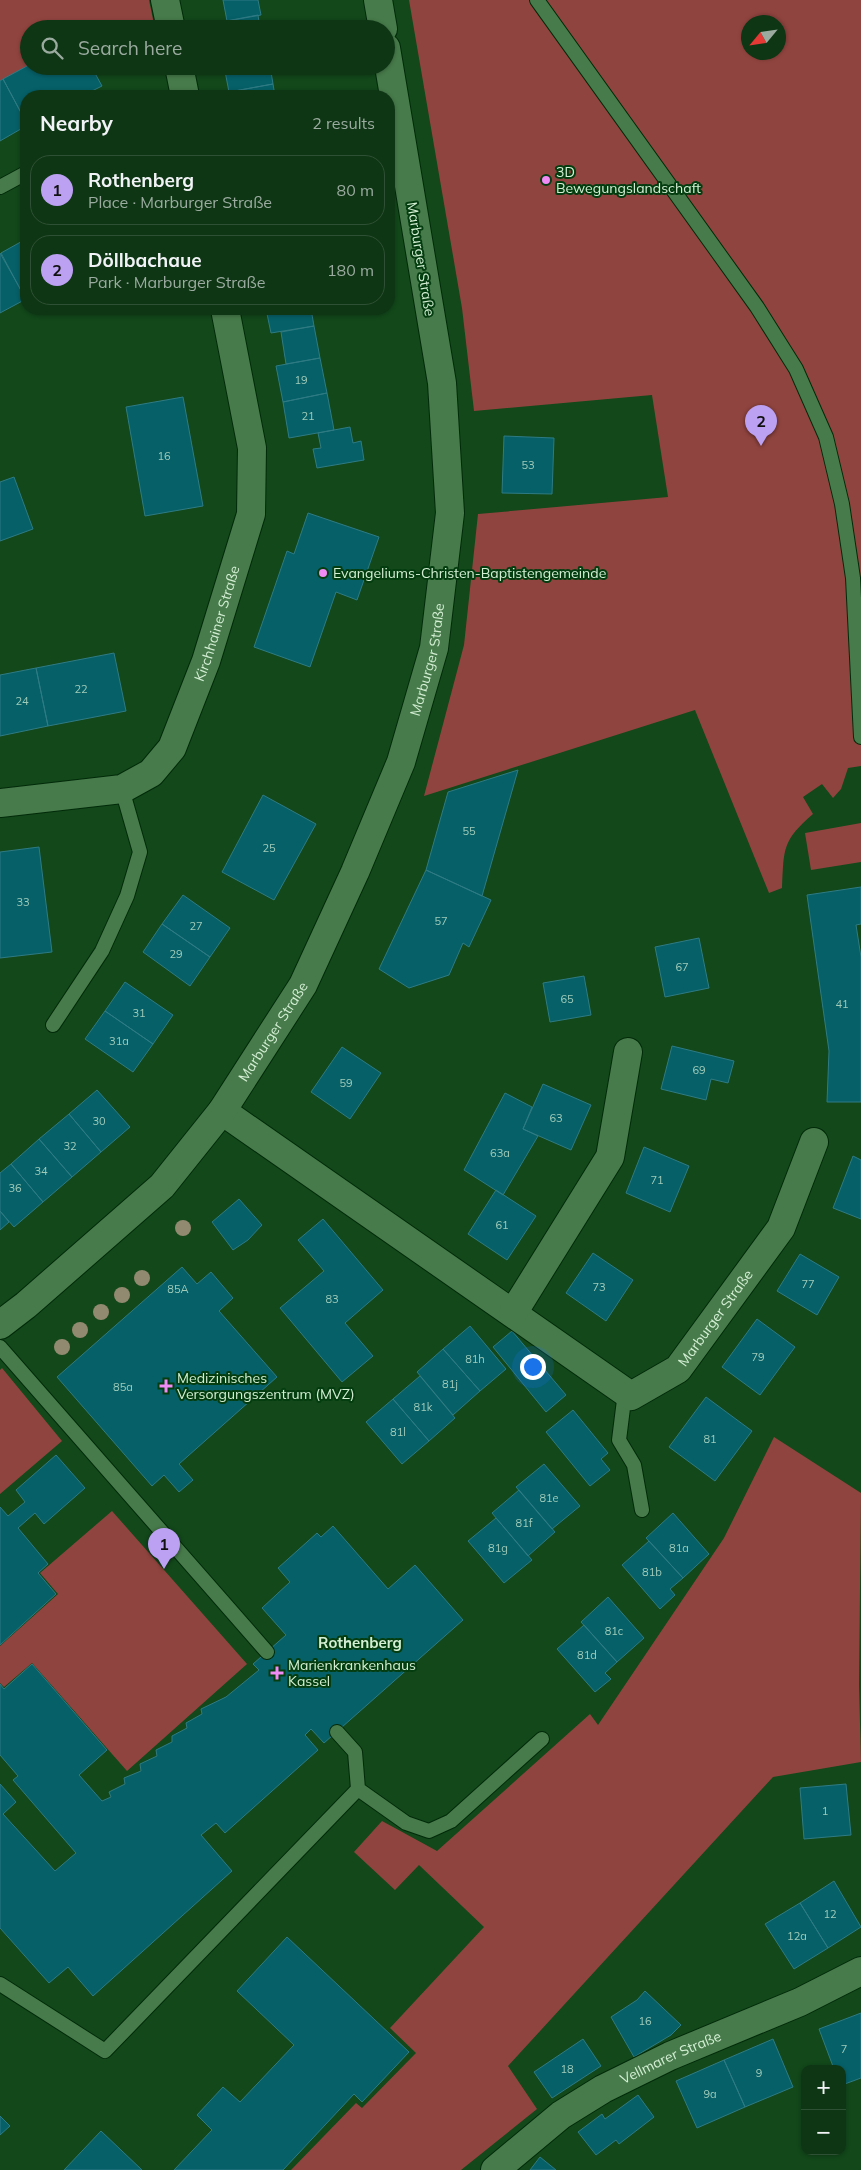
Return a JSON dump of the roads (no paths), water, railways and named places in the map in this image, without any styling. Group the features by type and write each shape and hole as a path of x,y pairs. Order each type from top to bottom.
{"street":[{"path":"165,0 169,20"},
{"path":"378,0 381,20"},
{"name":"Marburger Straße","path":"391,75 393,90"},
{"name":"Marburger Straße","path":"0,1325 162,1186 222,1111 303,985 355,872 401,762 434,648 450,513 442,383 395,102"},
{"name":"Kirchhainer Straße","path":"0,803 122,788 151,773 172,748 206,661 251,514 252,448 226,315"},
{"path":"513,1313 610,1157 628,1052"},
{"path":"222,1111 625,1392"},
{"name":"Marburger Straße","path":"625,1392 632,1396 678,1369 781,1228 814,1142"},
{"name":"Vellmarer Straße","path":"494,2170 561,2115 603,2089 670,2056 800,2002 861,1971"}],"lane":[{"path":"537,0 757,307 796,369 819,420 826,437 842,504 853,578 860,737"},
{"path":"0,187 20,176"},
{"path":"53,1025 102,951 128,896 140,852 122,788"},
{"path":"0,1347 266,1652"},
{"path":"625,1392 619,1440 634,1465 642,1510"},
{"path":"0,1984 105,2051 358,1789 355,1752 337,1732"},
{"path":"358,1789 406,1823 429,1830 451,1821 542,1739"}],"place":[{"name":"3D Bewegungslandschaft","path":"546,180"},
{"name":"Döllbachaue","path":"761,446"},
{"name":"Evangeliums-Christen-Baptistengemeinde","path":"323,573"},
{"name":"Medizinisches Versorgungszentrum (MVZ)","path":"166,1386"},
{"name":"Rothenberg","path":"164,1569"},
{"name":"Marienkrankenhaus Kassel","path":"277,1673"}],"district":[{"name":"Rothenberg","path":"360,1643"}]}
